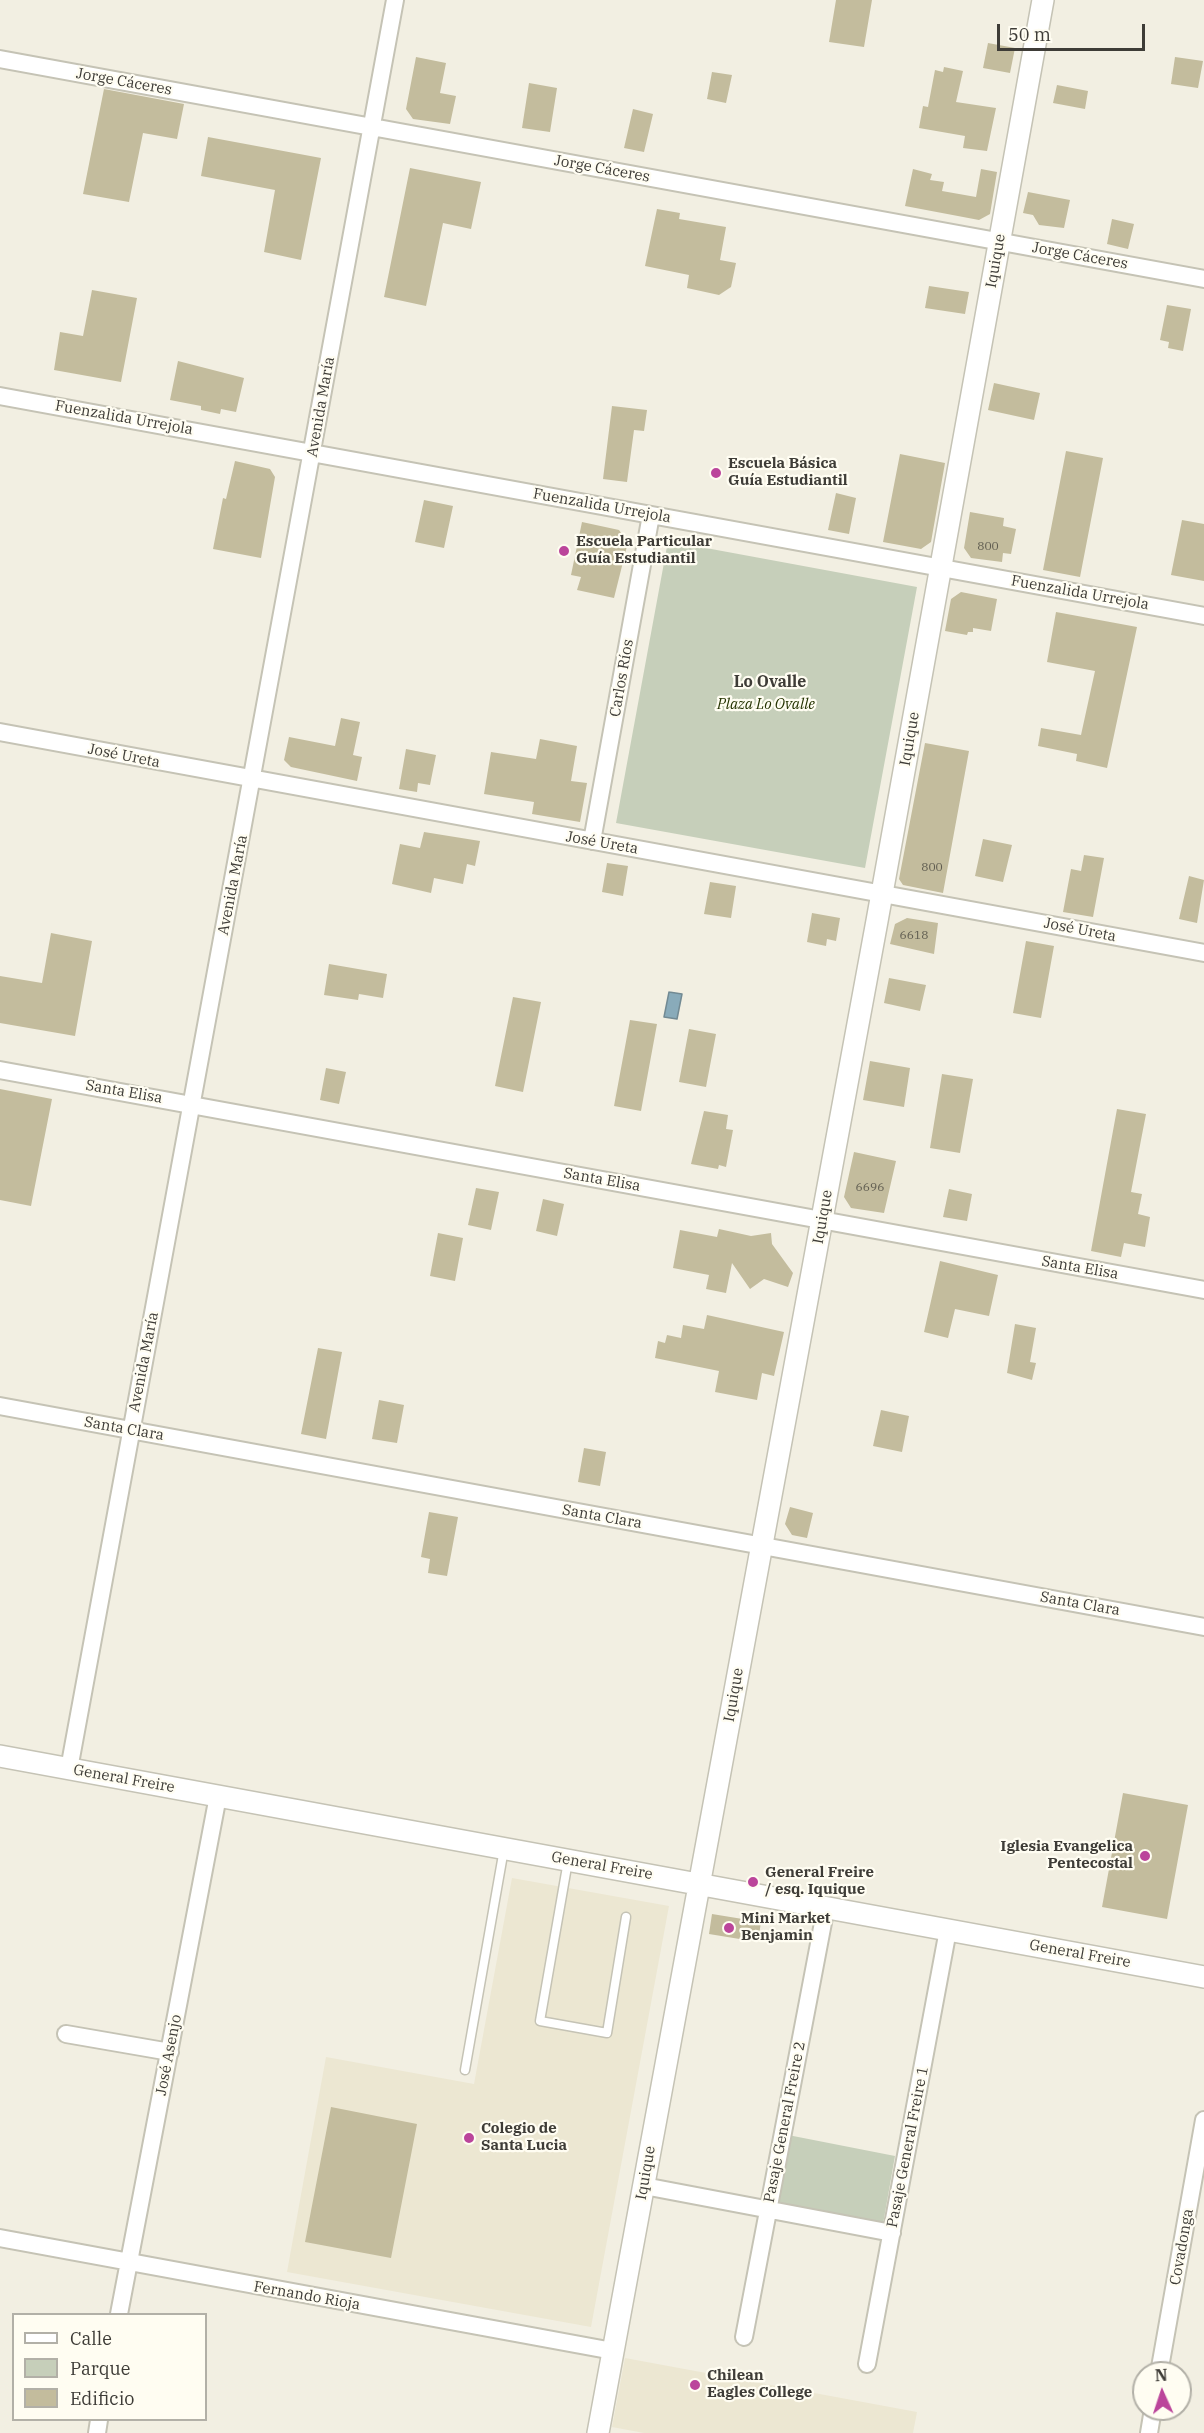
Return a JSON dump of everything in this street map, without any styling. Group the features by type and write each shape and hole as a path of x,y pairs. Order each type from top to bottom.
{"street":[{"name":"Avenida María","path":"69,1769 253,781 395,0"},
{"name":"Iquique","path":"598,2433 882,893 1043,0"},
{"name":"Jorge Cáceres","path":"0,59 1204,279"},
{"name":"Fuenzalida Urrejola","path":"0,396 1204,616"},
{"name":"Carlos Ríos","path":"592,841 651,514"},
{"name":"José Ureta","path":"0,732 253,781 1204,953"},
{"name":"Santa Elisa","path":"0,1070 1204,1290"},
{"name":"Santa Clara","path":"0,1406 1204,1627"},
{"name":"General Freire","path":"0,1756 1204,1977"},
{"name":"José Asenjo","path":"119,2313 218,1796"},
{"name":"Pasaje General Freire 2","path":"744,2337 826,1908"},
{"name":"Pasaje General Freire 1","path":"867,2364 948,1930"},
{"path":"66,2034 170,2052"},
{"name":"Covadonga","path":"1161,2361 1204,2120"},
{"path":"644,2186 892,2233"},
{"name":"Fernando Rioja","path":"0,2238 129,2264 614,2351"}],"lane":[{"path":"465,2070 504,1848"},
{"path":"568,1860 540,2021 607,2033 626,1917"}],"shaded area":[{"name":"Colegio de Santa Lucia","path":"512,1878 669,1906 591,2327 287,2272 326,2057 474,2084"},
{"name":"Chilean Eagles College","path":"625,2358 917,2412 913,2433 644,2433 612,2427"}],"green space":[{"name":"Plaza Lo Ovalle","path":"668,541 917,587 865,868 616,823"},
{"path":"788,2135 895,2156 883,2224 775,2205"}],"water":[{"path":"669,992 682,994 677,1019 664,1017"}],"building":[{"path":"836,0 872,0 864,47 829,42"},
{"path":"988,43 1015,48 1010,73 983,68"},
{"path":"416,57 446,63 440,93 456,96 450,124 413,119 406,109"},
{"path":"1175,57 1203,61 1198,88 1171,84"},
{"path":"944,67 963,71 956,102 996,108 987,151 963,148 965,136 919,128 923,106 928,107 935,70 943,72"},
{"path":"712,72 732,75 726,103 707,99"},
{"path":"529,83 557,88 550,132 522,128"},
{"path":"1057,85 1088,91 1085,109 1053,103"},
{"path":"104,89 184,104 177,139 143,133 129,202 83,194"},
{"path":"633,109 653,114 644,152 624,148"},
{"path":"208,137 321,158 301,260 264,252 275,190 201,176"},
{"path":"410,168 481,182 471,229 443,223 426,306 384,297"},
{"path":"913,169 932,174 930,180 944,182 942,191 976,197 981,169 997,172 990,214 979,220 905,206"},
{"path":"1028,192 1070,200 1064,228 1039,225 1033,215 1023,213"},
{"path":"657,209 680,213 679,219 726,227 720,260 736,263 731,287 719,295 687,288 689,275 645,266"},
{"path":"1112,219 1134,224 1128,249 1107,244"},
{"path":"929,286 969,292 965,314 925,308"},
{"path":"92,290 137,298 121,382 54,370 60,332 83,336"},
{"path":"1167,305 1191,309 1183,351 1168,348 1169,342 1160,340"},
{"path":"178,361 244,378 236,412 221,409 220,414 201,410 201,406 170,400"},
{"path":"994,383 1040,393 1034,420 988,410"},
{"path":"612,406 647,410 644,431 634,430 627,482 603,479"},
{"path":"1066,451 1103,458 1080,577 1043,570"},
{"path":"900,454 945,463 931,542 921,549 883,542"},
{"path":"235,461 270,469 275,477 261,558 213,549 223,498 226,499"},
{"path":"836,493 856,498 849,534 828,530"},
{"path":"424,500 453,506 444,548 415,542"},
{"path":"970,512 1004,518 1003,526 1016,529 1011,554 1003,553 1002,562 971,558 964,548"},
{"path":"1182,520 1204,524 1204,581 1171,575"},
{"path":"582,522 619,530 628,542 614,598 577,590 581,577 571,575"},
{"path":"961,592 997,599 991,631 973,628 973,632 968,632 967,635 945,631 951,599"},
{"path":"1056,612 1137,627 1107,768 1076,761 1077,754 1038,746 1041,728 1081,735 1095,671 1047,662"},
{"path":"341,718 360,722 353,755 362,757 357,781 291,767 284,760 289,737 335,746"},
{"path":"540,739 577,746 571,781 587,783 580,822 532,814 534,802 484,794 491,752 536,759"},
{"path":"925,743 969,751 943,893 903,885 899,879"},
{"path":"406,749 436,755 430,785 418,783 417,792 399,789"},
{"path":"424,832 480,841 475,866 467,864 463,884 434,878 431,893 392,884 400,844 420,848"},
{"path":"983,839 1012,845 1003,882 975,876"},
{"path":"1084,855 1104,858 1093,917 1063,912 1071,869 1081,871"},
{"path":"607,863 628,866 623,896 602,892"},
{"path":"1189,876 1204,880 1197,923 1179,919"},
{"path":"710,882 736,886 731,918 704,914"},
{"path":"812,913 840,918 836,941 827,939 826,946 807,942"},
{"path":"907,918 938,923 934,954 890,944 895,924"},
{"path":"51,933 92,941 75,1036 0,1023 0,976 42,983"},
{"path":"1026,941 1054,946 1041,1018 1013,1013"},
{"path":"329,964 387,974 383,998 359,994 358,1000 324,995"},
{"path":"889,978 926,985 920,1011 884,1003"},
{"path":"513,997 541,1002 523,1092 495,1086"},
{"path":"630,1020 657,1024 641,1111 614,1106"},
{"path":"689,1029 716,1034 706,1087 679,1082"},
{"path":"870,1061 910,1068 904,1107 863,1100"},
{"path":"326,1068 346,1072 339,1104 320,1100"},
{"path":"942,1074 973,1079 960,1153 930,1148"},
{"path":"0,1089 52,1099 31,1206 0,1200"},
{"path":"1117,1109 1146,1114 1131,1192 1142,1194 1138,1214 1150,1217 1145,1247 1124,1243 1121,1257 1091,1251"},
{"path":"704,1111 728,1115 726,1129 733,1130 726,1167 719,1165 718,1169 691,1164"},
{"path":"854,1152 896,1161 884,1213 851,1208 844,1197"},
{"path":"476,1188 499,1192 491,1230 468,1225"},
{"path":"949,1189 972,1194 967,1221 943,1217"},
{"path":"543,1199 564,1204 557,1236 536,1231"},
{"path":"719,1229 751,1236 771,1233 772,1244 793,1273 788,1287 764,1279 750,1289 732,1263 726,1293 706,1289 709,1275 673,1268 680,1230 717,1237"},
{"path":"438,1233 463,1238 455,1281 430,1276"},
{"path":"940,1261 998,1275 989,1316 955,1309 948,1338 924,1332"},
{"path":"707,1315 784,1332 774,1376 762,1373 757,1400 715,1392 719,1371 655,1358 658,1341 665,1343 667,1335 681,1338 683,1325 704,1329"},
{"path":"1015,1324 1036,1328 1030,1362 1036,1363 1032,1380 1007,1373"},
{"path":"318,1348 342,1352 326,1439 301,1434"},
{"path":"379,1400 404,1405 397,1443 372,1439"},
{"path":"881,1410 909,1416 902,1452 873,1446"},
{"path":"584,1448 606,1452 600,1486 578,1482"},
{"path":"790,1507 813,1513 807,1538 792,1535 785,1524"},
{"path":"429,1512 458,1517 447,1576 428,1573 430,1559 421,1557"},
{"name":"Iglesia Evangelica Pentecostal","path":"1123,1793 1188,1805 1167,1919 1102,1907"},
{"path":"712,1914 761,1922 758,1942 709,1934"},
{"path":"331,2107 417,2124 391,2258 305,2242"}],"place":[{"name":"Escuela Básica Guía Estudiantil","path":"716,473"},
{"name":"Escuela Particular Guía Estudiantil","path":"564,551"},
{"name":"Iglesia Evangelica Pentecostal","path":"1145,1856"},
{"name":"General Freire / esq. Iquique","path":"753,1882"},
{"name":"Mini Market Benjamin","path":"729,1928"},
{"name":"Colegio de Santa Lucia","path":"469,2138"},
{"name":"Chilean Eagles College","path":"695,2385"}],"district":[{"name":"Lo Ovalle","path":"770,682"}]}
